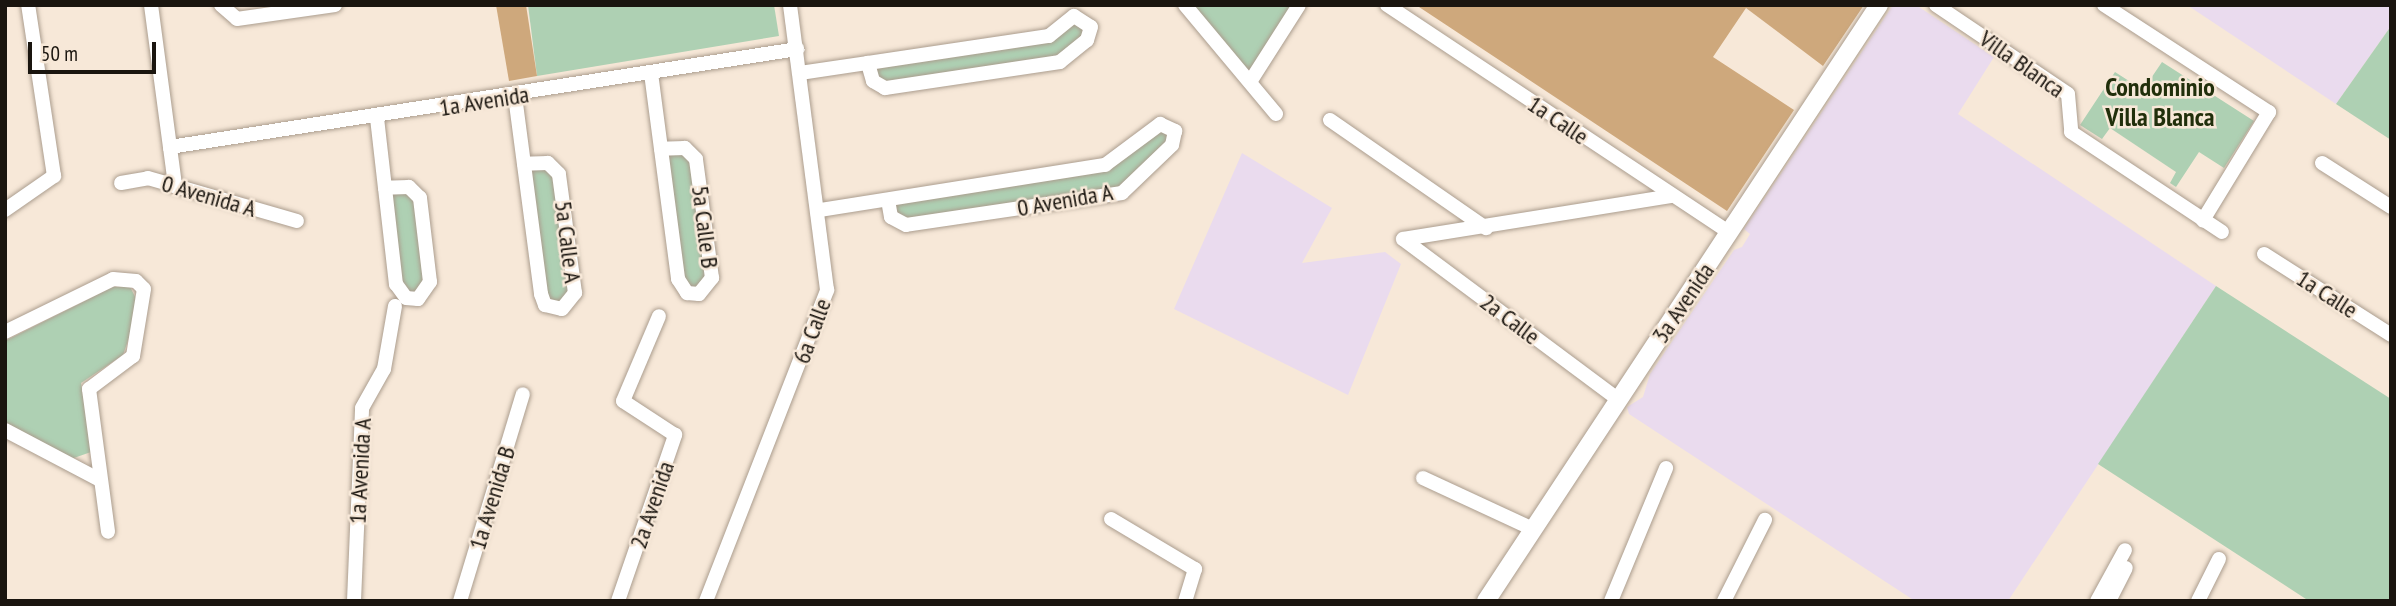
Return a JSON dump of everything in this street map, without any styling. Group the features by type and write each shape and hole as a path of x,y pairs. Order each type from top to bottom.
{"street":[{"path":"5,210 54,176 28,5"},
{"path":"151,5 175,186"},
{"path":"221,5 237,19 335,5"},
{"name":"6a Calle","path":"706,601 824,300 820,210 790,5"},
{"path":"1185,5 1276,114"},
{"path":"1250,82 1299,5"},
{"name":"1a Calle","path":"1387,5 1730,233"},
{"name":"3a Avenida","path":"1486,601 1879,5"},
{"name":"Villa Blanca","path":"1936,5 1955,10 2070,95 2071,132 2222,232"},
{"path":"2104,5 2269,112 2203,220"},
{"path":"800,73 1049,36 1074,16 1091,27 1087,40 1060,62 885,88 873,81 868,63"},
{"name":"1a Avenida","path":"170,147 377,118 797,49"},
{"name":"5a Calle B","path":"650,73 679,285 699,294 712,278 696,159 685,148 661,149"},
{"name":"5a Calle A","path":"515,96 524,164 542,300 562,309 575,293 559,174 548,163 524,164"},
{"path":"377,118 385,188 398,289 418,299 430,282 420,198 409,187 385,188"},
{"path":"1330,120 1486,228 1671,196"},
{"name":"0 Avenida A","path":"820,210 1105,165 1160,124 1175,131 1172,145 1122,192 906,225 891,217 888,200"},
{"path":"2322,163 2391,207"},
{"name":"0 Avenida A","path":"121,183 148,178 297,220"},
{"name":"2a Calle","path":"1486,228 1402,239 1618,399"},
{"name":"1a Calle","path":"2264,254 2391,335"},
{"path":"5,332 110,279 141,284 146,300 133,356 90,386 108,532"},
{"name":"1a Avenida A","path":"354,601 362,408 384,369 395,306"},
{"name":"2a Avenida","path":"618,601 675,435 623,401 659,316"},
{"name":"1a Avenida B","path":"460,601 523,394"},
{"path":"5,430 100,480"},
{"path":"63,460 90,457 96,450"},
{"path":"1611,601 1667,468"},
{"path":"1423,478 1533,529"},
{"path":"1111,519 1195,569 1185,601"},
{"path":"1724,601 1766,520"},
{"path":"2097,601 2129,552 2109,601"},
{"path":"2198,601 2219,559"}],"shaded area":[{"path":"1893,5 1916,5 1994,57 1958,114 2216,286 2008,601 1915,601 1629,414 1627,407 1643,397 1650,374 1734,250 1742,247 1750,234 1744,229"},
{"path":"2187,5 2391,5 2391,26 2336,104"},
{"path":"1242,153 1332,208 1302,263 1385,252 1401,264 1348,395 1174,309"}],"green space":[{"path":"528,5 774,5 779,36 537,76"},
{"path":"1185,5 1299,5 1250,82"},
{"path":"1070,17 1091,27 1060,62 885,88 868,63 1049,36"},
{"path":"2391,26 2391,140 2336,104"},
{"path":"2162,62 2254,121 2224,168 2199,152 2176,187 2170,183 2176,172 2110,128 2102,139 2080,125 2115,72 2143,90"},
{"path":"1160,124 1175,131 1122,193 906,225 888,200 1105,165"},
{"path":"661,150 690,151 712,278 687,293"},
{"path":"524,164 553,166 575,293 550,308"},
{"path":"385,189 416,191 427,293 401,294"},
{"path":"2216,286 2391,399 2391,601 2309,601 2098,464"},
{"path":"113,287 130,287 140,306 123,355 81,383 91,452 71,459 5,424 5,341"}],"building":[{"path":"496,5 526,5 537,76 509,81"},
{"path":"1416,5 1864,5 1823,66 1746,8 1713,57 1794,110 1727,211"}],"district":[{"name":"Condominio Villa Blanca","path":"2160,102"}]}
